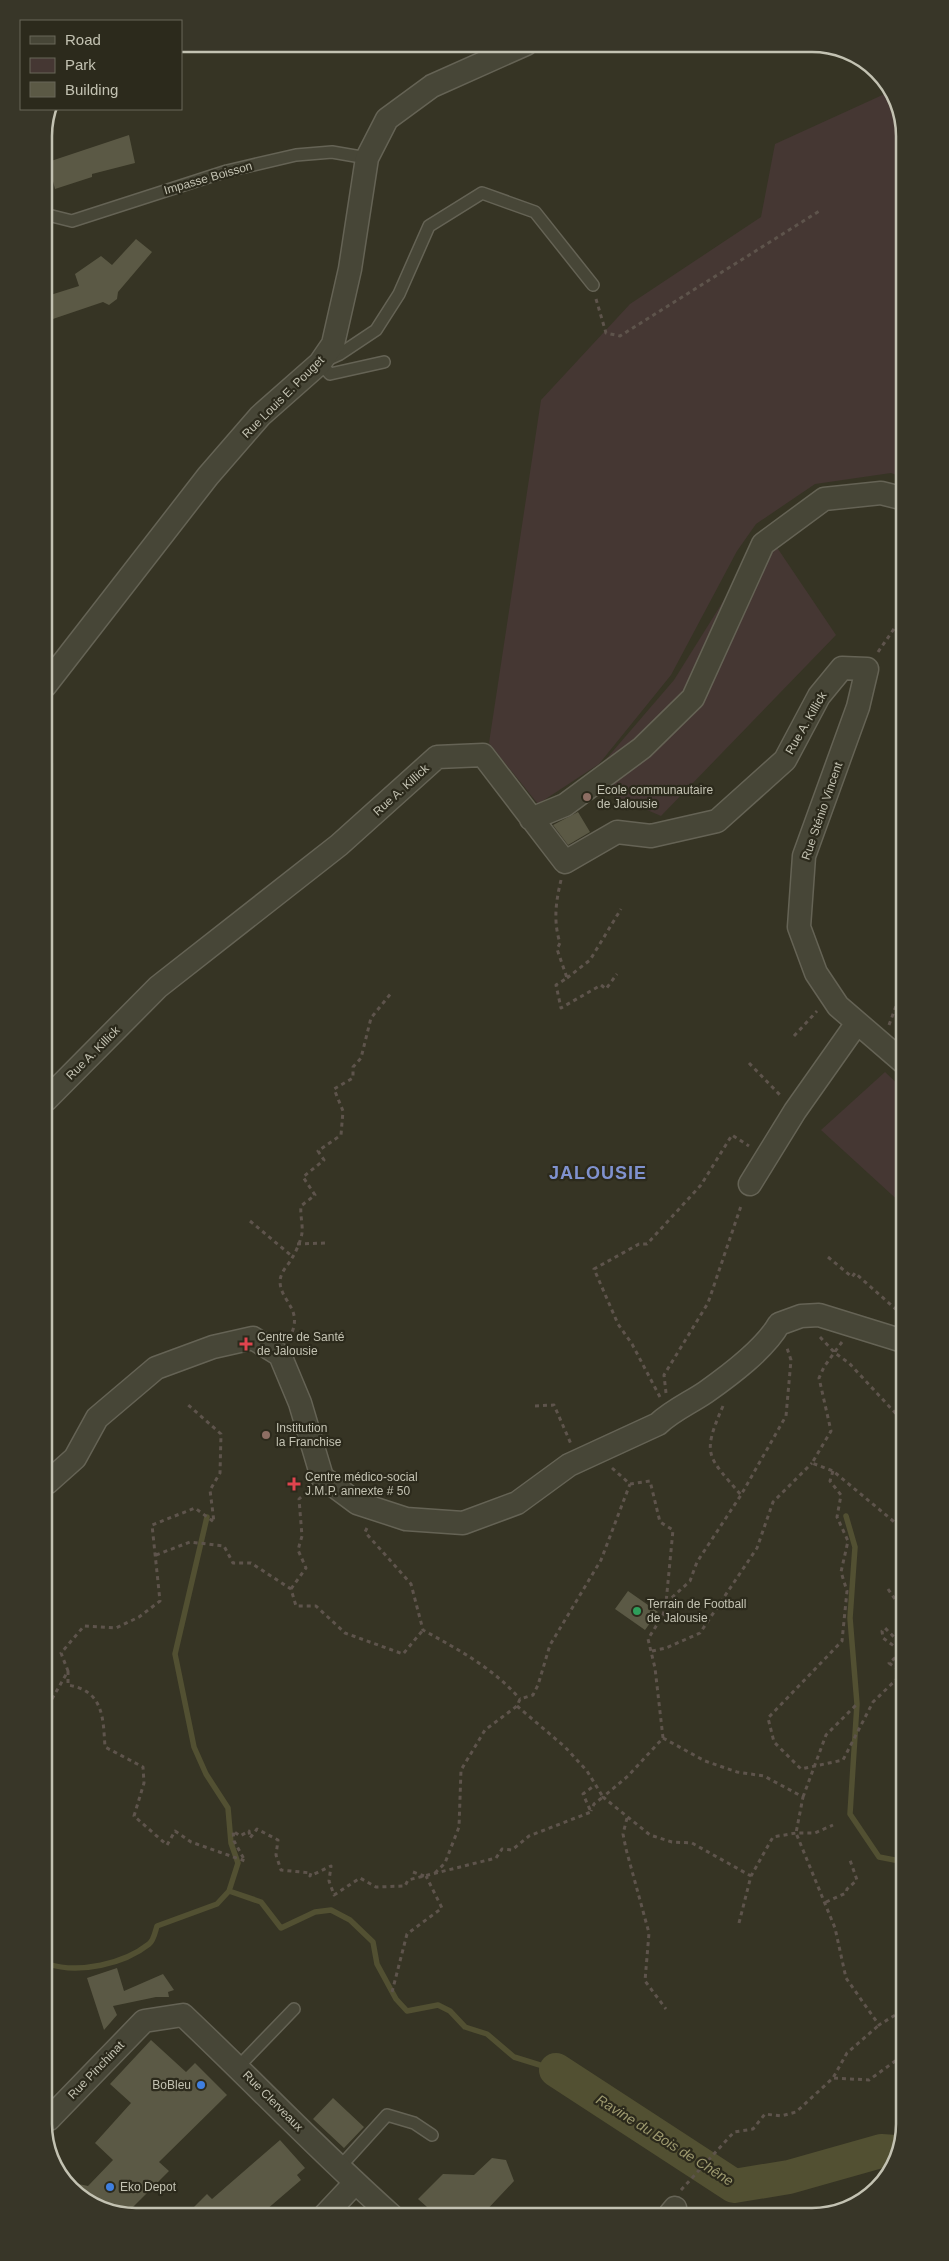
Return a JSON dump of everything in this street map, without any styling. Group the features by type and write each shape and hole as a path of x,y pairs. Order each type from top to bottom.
{"street":[{"name":"Rue Louis E. Pouget","path":"53,676 208,476 260,416 320,363 333,344 350,269 367,158 387,119 432,86 507,53"},
{"path":"532,819 565,805 642,748 693,698 763,544 824,499 881,493 896,497"},
{"name":"Rue A. Killick","path":"53,1093 158,987 339,845 393,799 437,757 484,755 565,862 617,832 651,836 717,820 785,760 819,696 842,668 866,669"},
{"name":"Rue Sténio Vincent","path":"866,669 858,707 804,856 799,927 816,973 838,1006 896,1056"},
{"path":"750,1184 795,1111 857,1023"},
{"path":"52,1478 75,1458 97,1418 156,1368 213,1347 253,1338 280,1355 300,1403 322,1477 357,1503 406,1519 463,1523 517,1503 569,1464 658,1424 669,1414 706,1392 771,1338 779,1324 801,1316 819,1315 895,1339"},
{"name":"Rue Clerveaux","path":"144,2021 183,2015 347,2176 383,2208"},
{"name":"Rue Pinchinat","path":"52,2115 144,2021"},
{"path":"329,2208 347,2176"}],"lane":[{"name":"Impasse Boisson","path":"53,215 72,221 227,171 296,155 332,152 367,158"},
{"path":"384,362 330,374 320,363 340,354 376,330 399,294 430,226 482,193 536,212 593,285"},
{"path":"238,2067 294,2009"},
{"path":"347,2176 387,2115 414,2123 432,2135"}],"path":[{"path":"593,285 606,332 620,336 821,210"},
{"path":"866,669 896,626"},
{"path":"565,862 556,903 556,930 560,943 557,949 567,978"},
{"path":"617,974 606,989 601,985 561,1008 556,986 590,960 621,909"},
{"path":"280,1355 296,1327 292,1307 280,1284 280,1275 293,1257 302,1232 300,1220 301,1206 315,1195 303,1178 324,1160 318,1151 341,1135 343,1111 334,1089 352,1078 353,1067 361,1058 371,1018 392,992"},
{"path":"794,1036 831,996"},
{"path":"882,1044 896,1006"},
{"path":"749,1062 795,1111"},
{"path":"669,1414 632,1344 618,1324 594,1269 639,1244 647,1244 702,1185 732,1135 766,1157"},
{"path":"669,1414 664,1375 708,1303 750,1184"},
{"path":"250,1221 293,1257"},
{"path":"298,1244 326,1243"},
{"path":"828,1256 852,1277 855,1273 896,1309"},
{"path":"801,1316 834,1353 849,1363 896,1414"},
{"path":"666,1604 690,1581 697,1562 741,1495 786,1416 791,1360 779,1324"},
{"path":"652,1651 666,1648 700,1633 757,1548 773,1502 812,1463 832,1431 819,1378 824,1367 854,1326"},
{"path":"727,1398 712,1430 709,1451 715,1465 741,1495"},
{"path":"186,1402 221,1434 220,1473 210,1490 214,1522 194,1508 152,1525 160,1601 139,1617 116,1628 84,1626 61,1653 68,1671 68,1685 82,1688 102,1708 105,1747 144,1767 144,1783 134,1816 167,1845 175,1832 191,1842 245,1861 234,1842 233,1832 240,1836 249,1831 250,1838 257,1829 278,1840 276,1855 281,1870 311,1873 310,1876 330,1866 328,1881 334,1894 360,1878 376,1887 405,1886 408,1880 496,1858 502,1849 512,1850 529,1836 591,1812 594,1804 628,1776 663,1738 652,1651 648,1639 663,1614 666,1604 673,1530 660,1522 650,1481 630,1484 587,1457 554,1405 535,1406"},
{"path":"812,1463 833,1471 896,1523"},
{"path":"833,1471 830,1480 841,1495 837,1517 848,1541 841,1572 847,1591 842,1640 768,1718 774,1742 801,1769 843,1760 873,1702 896,1679"},
{"path":"291,1589 306,1568 298,1550 302,1536 299,1499 322,1477"},
{"path":"413,1872 426,1876 435,1873 445,1864 459,1827 462,1770 485,1730 517,1706 520,1699 533,1695 538,1685 550,1645 602,1560 630,1484"},
{"path":"376,1509 365,1532 411,1584 423,1630 484,1665 504,1681 520,1699"},
{"path":"156,1555 190,1542 224,1546 233,1563 251,1563 291,1589 296,1606 316,1606 345,1633 403,1654 423,1630"},
{"path":"888,1589 896,1600"},
{"path":"896,1639 885,1628 882,1632 883,1638 896,1648"},
{"path":"896,1657 888,1663 896,1669"},
{"path":"52,1699 68,1671"},
{"path":"856,1704 826,1735 803,1797 796,1832 835,1928 846,1978 879,2025"},
{"path":"517,1706 565,1747 587,1771 603,1797 650,1835 672,1842 692,1843 751,1876"},
{"path":"663,1738 705,1761 737,1772 764,1776 803,1797"},
{"path":"591,1812 584,1794 595,1785"},
{"path":"627,1818 624,1834 626,1849 649,1933 645,1981 666,2009"},
{"path":"738,1923 751,1876 773,1838 796,1832 815,1833 833,1825"},
{"path":"826,1902 846,1893 846,1889 857,1880 850,1860"},
{"path":"392,1992 408,1934 442,1908 426,1876"},
{"path":"696,2172 734,2132 753,2129 765,2114 780,2116 796,2112 833,2078 847,2053 879,2025 896,2015"},
{"path":"833,2078 870,2080 896,2061"}],"green space":[{"path":"884,94 892,110 896,126 896,475 891,473 815,484 756,524 737,551 671,675 599,764 538,804 489,743 541,400 630,304 761,217 775,144"},
{"path":"774,543 836,635 661,816 580,781 601,765 674,680 754,552"},
{"path":"885,1072 896,1082 896,1199 821,1130"}],"building":[{"path":"129,135 135,163 92,174 92,177 55,189 53,160"},
{"path":"136,239 152,252 118,292 117,299 109,305 103,302 53,319 53,294 79,286 75,274 101,256 112,265"},
{"path":"578,812 590,832 568,845 553,825"},
{"name":"Terrain de Football de Jalousie","path":"628,1591 658,1612 645,1630 615,1609"},
{"path":"117,1968 124,1991 163,1974 174,1990 168,1992 169,1997 156,1997 113,2006 117,2015 104,2030 87,1978"},
{"path":"151,2040 186,2072 195,2063 227,2095 159,2162 169,2171 132,2208 120,2207 105,2202 77,2184 88,2186 113,2160 95,2143 131,2103 110,2084"},
{"path":"333,2098 364,2127 344,2148 313,2119"},
{"path":"280,2140 305,2168 297,2175 301,2180 268,2208 193,2208 207,2194 212,2199"},
{"path":"492,2158 506,2160 514,2181 489,2208 428,2208 418,2199 443,2174 474,2175"}],"waterway":[{"path":"846,1516 855,1547 850,1618 857,1704 850,1814 879,1857 896,1860"},
{"path":"207,1517 175,1654 194,1747 206,1774 228,1808 231,1843 238,1863 229,1891"},
{"path":"52,1965 73,1968 87,1967 114,1962 127,1957 151,1942 157,1926 217,1904 229,1891 261,1902 281,1928 315,1912 331,1910 350,1920 373,1942 377,1964 396,1999 407,2011 438,2005 450,2011 465,2027 487,2034 514,2057 556,2070"},
{"name":"Ravine du Bois de Chêne","path":"556,2070 734,2186 789,2177 881,2151 892,2152"}],"place":[{"name":"Ecole communautaire de Jalousie","path":"587,797"},
{"name":"Centre de Santé de Jalousie","path":"246,1344"},
{"name":"Institution la Franchise","path":"266,1435"},
{"name":"Centre médico-social J.M.P. annexte # 50","path":"294,1484"},
{"name":"Terrain de Football de Jalousie","path":"637,1611"},
{"name":"BoBleu","path":"201,2085"},
{"name":"Eko Depot","path":"110,2187"}],"district":[{"name":"JALOUSIE","path":"598,1173"}]}
